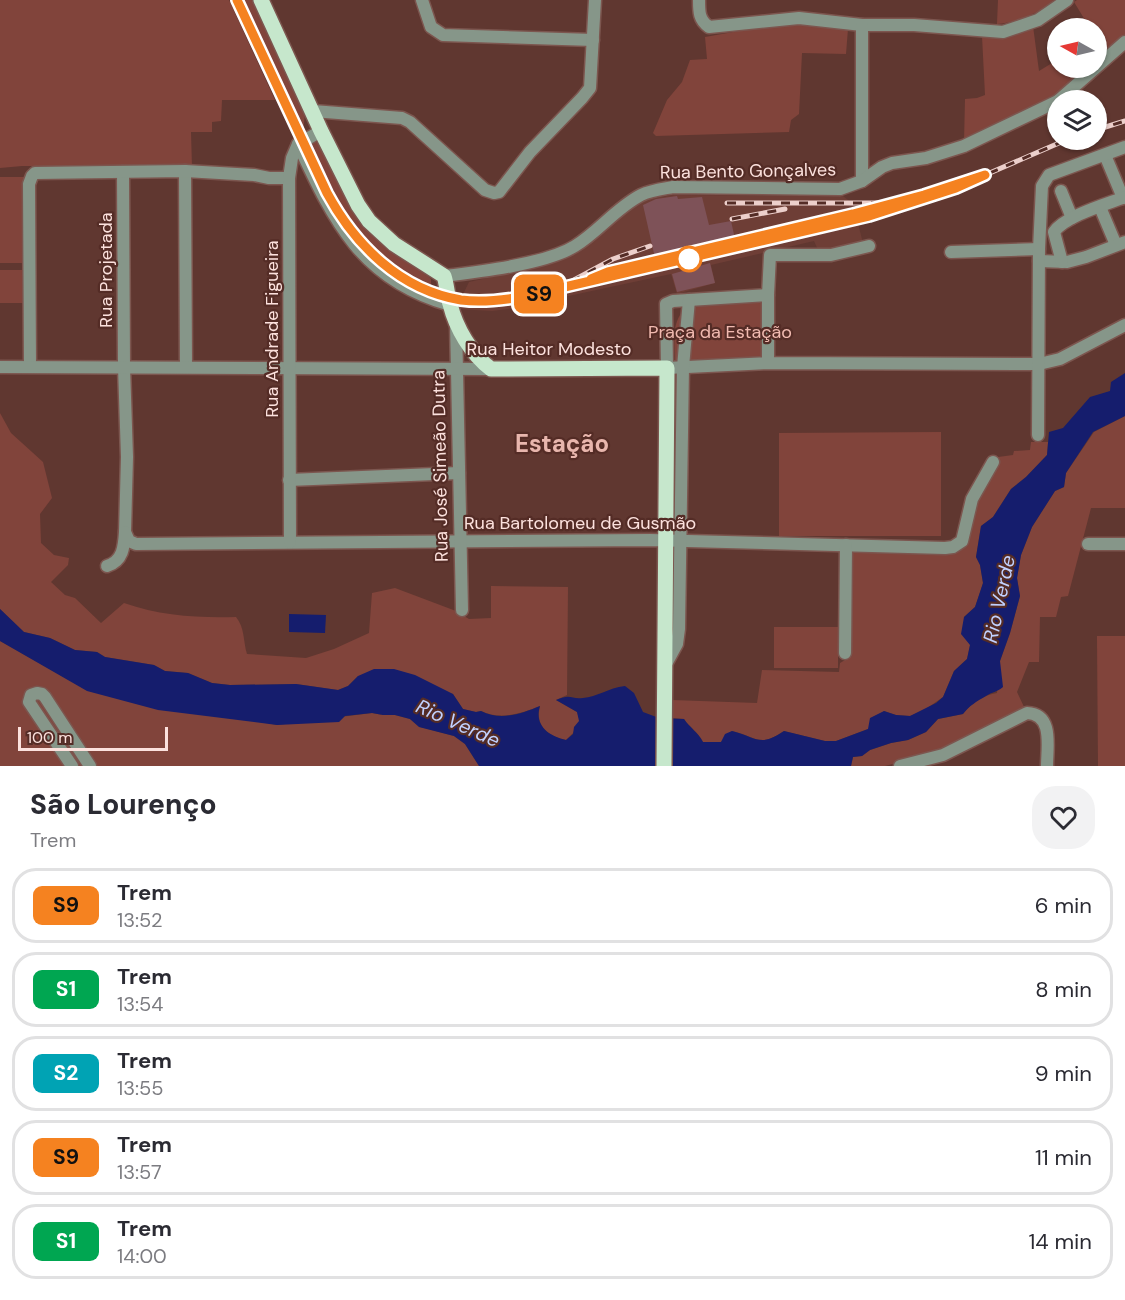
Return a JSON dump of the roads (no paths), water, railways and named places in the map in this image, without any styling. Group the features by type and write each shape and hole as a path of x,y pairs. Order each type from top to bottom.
{"main road":[{"path":"261,0 347,185 369,221 394,244 444,276"},
{"name":"Rua José Simeão Dutra","path":"444,276 456,322 468,345 491,369"},
{"path":"664,766 664,685 673,540 667,368"},
{"name":"Rua Heitor Modesto","path":"491,369 667,368"}],"street":[{"path":"422,0 431,27 443,35 593,40"},
{"path":"313,111 402,118 410,122 485,190 499,192 548,133 590,88 595,0"},
{"path":"699,0 699,12 703,23 717,28 786,18 862,25 914,25 1003,32 1038,20 1067,0"},
{"path":"862,25 862,181"},
{"name":"Rua Bento Gonçalves","path":"1070,90 1125,42"},
{"name":"Rua Bento Gonçalves","path":"444,276 531,262 564,252 631,202 653,190 673,187 840,189 862,181 892,163 926,158 964,146 1047,106"},
{"path":"321,131 298,144 339,225 368,261 403,286 431,300 450,305"},
{"name":"Rua Andrade Figueira","path":"290,542 289,178 292,158 298,144"},
{"path":"1038,435 1039,255 1042,186 1049,175 1125,147"},
{"path":"1062,262 1054,232 1056,228 1072,218 1124,197 1105,155"},
{"path":"185,171 186,367"},
{"path":"30,366 30,179 35,172 185,171 289,178"},
{"name":"Rua Projetada","path":"123,172 124,367"},
{"path":"1060,191 1072,218"},
{"path":"951,252 1039,255 1062,262 1086,257 1120,243 1100,207"},
{"path":"768,363 770,255 831,255 869,246"},
{"path":"667,368 666,304 673,301 768,296"},
{"path":"673,540 689,300"},
{"name":"Rua José Simeão Dutra","path":"456,322 462,610"},
{"name":"Rua Heitor Modesto","path":"667,368 768,363 1039,364 1060,359 1125,326"},
{"name":"Rua Heitor Modesto","path":"0,367 491,369"},
{"path":"106,566 114,564 123,552 125,532 127,457 124,367"},
{"name":"Rua Bartolomeu de Gusmão","path":"125,532 129,541 136,544 673,540 945,548 962,542 972,499 993,462"},
{"path":"290,480 459,473"},
{"path":"1088,544 1125,544"},
{"path":"845,653 846,545"},
{"path":"72,766 29,702 33,693 42,694 45,697 90,766"},
{"path":"900,766 943,755 1027,713 1034,713 1044,721 1047,728 1047,766"}],"water":[{"name":"Rio Verde","path":"1125,373 1125,416 1093,432 1066,473 1064,487 1055,491 1032,527 1021,555 1017,578 1020,596 1000,661 1003,687 976,702 963,714 938,719 926,732 908,740 870,750 862,756 853,757 851,766 479,766 465,744 454,736 419,727 410,719 395,715 372,713 345,716 339,722 277,725 158,710 87,691 0,641 0,609 24,632 50,638 75,650 97,652 105,657 154,665 165,671 188,673 212,683 296,684 338,690 348,686 358,676 374,669 394,669 415,675 453,694 463,709 503,716 518,714 540,706 539,719 544,729 566,740 573,734 574,727 579,721 577,712 556,700 565,697 588,697 625,686 634,693 643,712 659,718 684,719 703,742 721,742 725,734 732,731 758,740 769,739 784,731 825,741 836,741 868,729 870,718 884,711 910,716 943,697 954,671 967,659 970,645 961,634 964,617 975,607 983,583 976,557 981,526 993,517 1011,489 1047,455 1049,432 1063,428 1090,397 1110,391 1111,382"},
{"path":"289,614 326,615 325,633 289,632"}],"railway":[{"path":"237,0 327,193 352,230 366,247 399,275 439,295 461,300 494,301 526,296 900,207 955,188 1047,148"},
{"path":"1107,127 1125,121"},
{"path":"727,203 893,203"},
{"path":"732,219 785,209"},
{"path":"572,281 613,259 650,246"}],"train":[{"name":"S9","path":"237,0 302,142 340,217 367,250 398,275 429,291 448,297 483,301 526,296 869,216 956,188 985,175 952,187 853,214 608,272 591,279"}],"district":[{"name":"Estação","path":"562,444"}],"park label":[{"name":"Praça da Estação","path":"720,332"}]}
